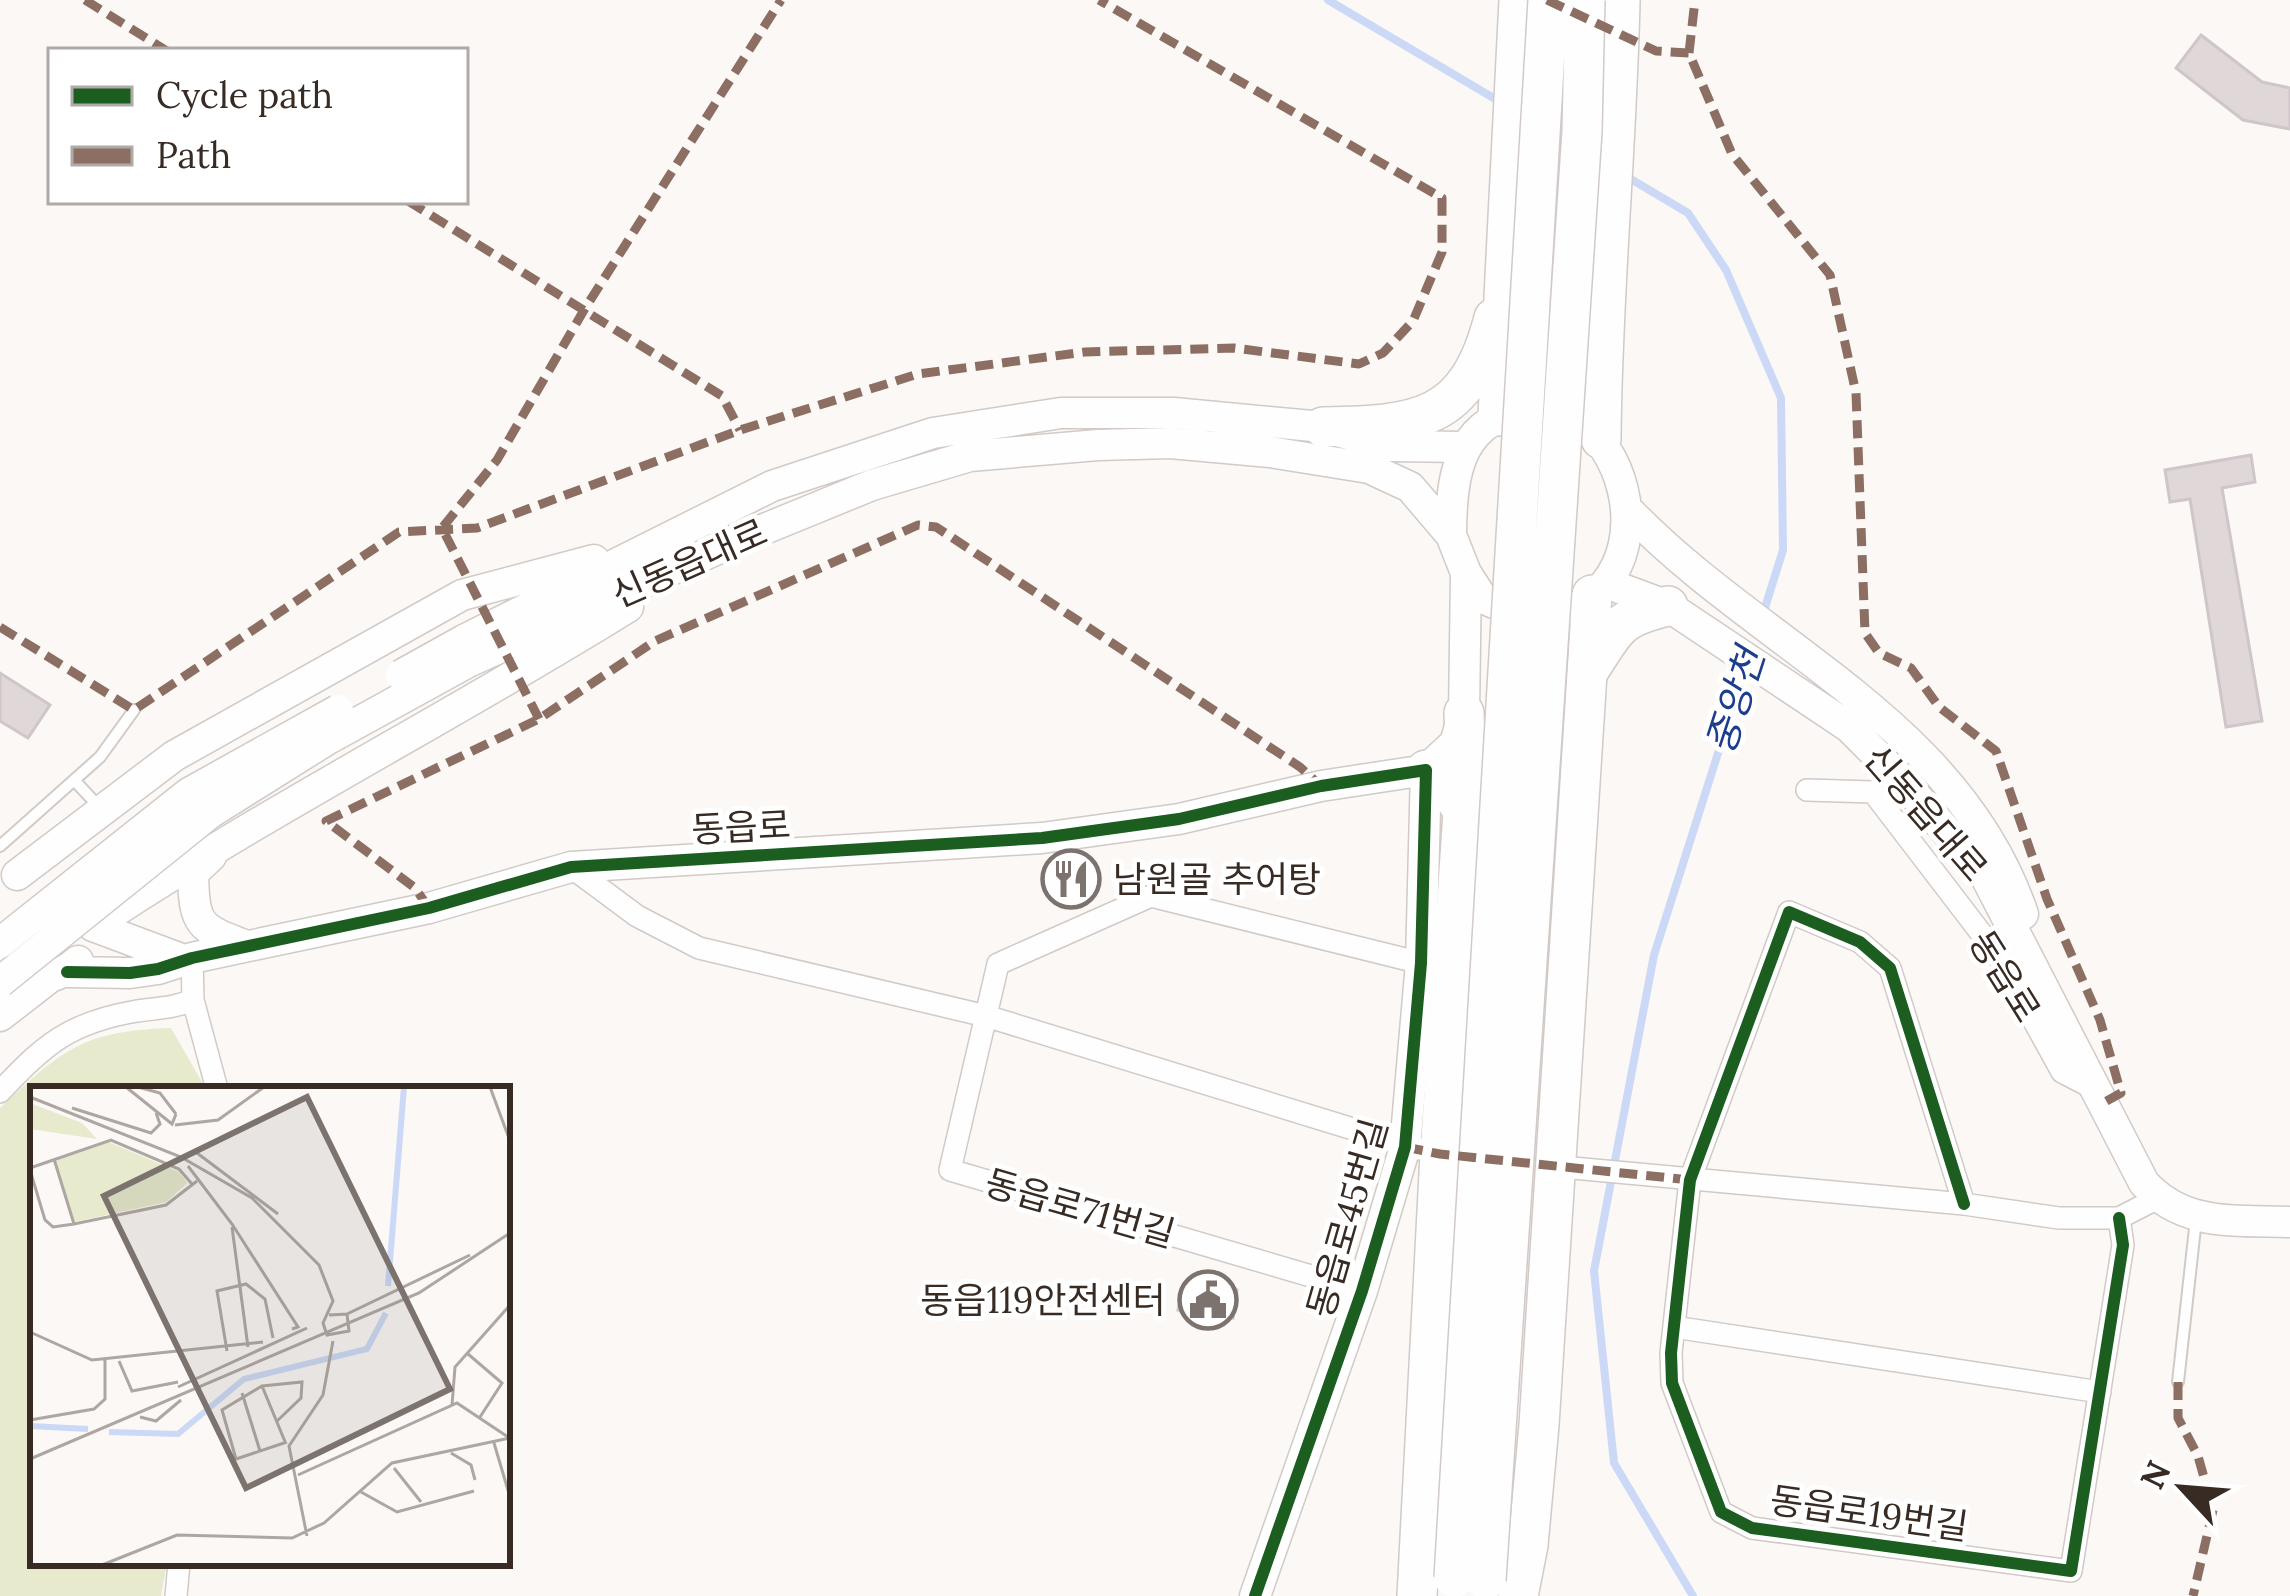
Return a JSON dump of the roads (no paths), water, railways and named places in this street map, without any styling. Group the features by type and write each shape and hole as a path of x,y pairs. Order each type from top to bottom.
{"highway":[{"path":"1463,1591 1582,131 1586,0"},
{"path":"1601,439 1602,316 1620,0"},
{"path":"1463,1591 1528,6"},
{"path":"1498,416 1528,6"},
{"path":"1323,427 1392,425 1430,416 1464,387 1480,357 1507,266"},
{"path":"1463,1591 1528,1545 1566,1166 1589,670 1599,589"},
{"path":"1589,670 1618,626 1632,614 1667,606"},
{"path":"1463,1591 1423,1150 1463,810 1464,713"},
{"path":"1426,770 1463,810"}],"main road":[{"path":"1541,406 1577,420 1601,439 1622,481 1626,508 1622,546 1599,589 1571,612 1525,618 1482,598 1451,535 1453,488 1463,447 1498,416 1541,406"},
{"name":"신동읍대로","path":"0,943 189,794 464,640 772,486 933,433 1061,413 1174,413 1323,427 1422,450 1463,447"},
{"name":"신동읍대로","path":"0,982 210,813 328,740 468,662 735,541 872,485 970,456 1170,443 1370,468 1410,487 1451,535"},
{"name":"신동읍대로","path":"1626,508 1681,564 1964,801 2008,870 2054,1005"},
{"path":"0,1016 80,960 93,926 232,835 527,670 735,541"},
{"path":"8,881 174,756 462,596 652,544"},
{"path":"1426,770 1455,743 1464,713 1466,573"},
{"name":"신동읍대로","path":"1599,589 1667,606 1858,714"},
{"path":"1466,767 1475,756 1511,643 1525,618"},
{"name":"동읍로","path":"0,964 32,980 130,973 429,908 571,867 1042,838 1179,819 1322,786 1466,767"},
{"name":"동읍로45번길","path":"1255,1596 1362,1291 1423,1150 1426,770"},
{"path":"232,835 193,873 194,913 207,931 247,946"},
{"path":"8,881 52,872 69,880 82,892 93,926"},
{"path":"93,926 188,959"},
{"name":"동읍로","path":"2054,1005 2144,1183 2158,1198 2197,1219 2290,1222"}],"street":[{"name":"동읍로","path":"1807,790 1873,792 1996,954 2062,1072 2096,1089"},
{"path":"571,867 637,916 699,948 986,1016 1423,1150 1964,1204 2059,1218 2119,1218 2158,1198"},
{"name":"동읍로71번길","path":"1362,1291 950,1170 998,964 1151,896 1421,963"},
{"name":"동읍로19번길","path":"1964,1204 1890,968 1861,942 1789,912 1683,1179 1672,1383 1721,1512 1752,1528 2071,1571 2123,1245 2119,1218"},
{"path":"188,959 216,1086"},
{"path":"0,1092 61,1034 93,1021 175,1008 194,1000"},
{"path":"1674,1327 2100,1392"},
{"path":"176,1596 179,1566"}],"lane":[{"path":"0,846 100,757 134,710"},
{"path":"74,780 102,810"},
{"path":"2178,1382 2197,1219"}],"waterway":[{"name":"중앙천","path":"1328,0 1502,103"},
{"name":"중앙천","path":"1624,175 1688,213 1726,270 1781,398 1783,550 1763,614"},
{"name":"중앙천","path":"1693,1596 1614,1463 1594,1271 1654,955 1745,668"}],"place":[{"name":"남원골 추어탕","path":"1071,879"},
{"name":"동읍119안전센터","path":"1208,1300"}]}
